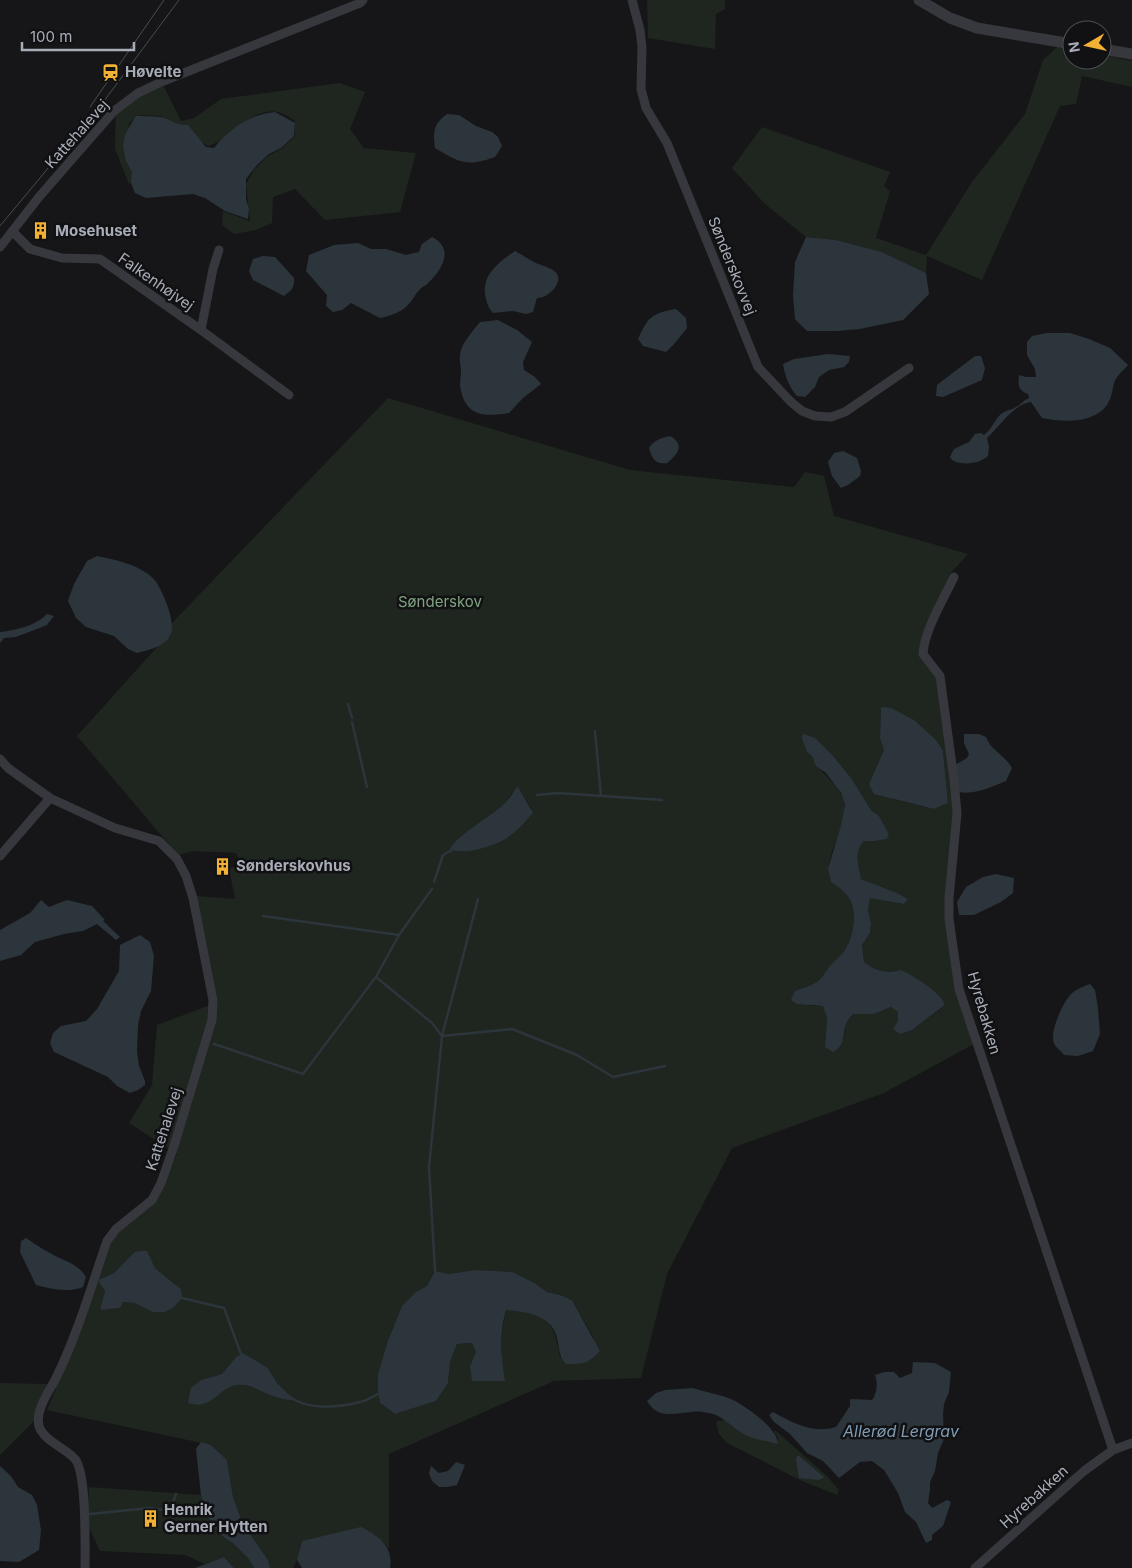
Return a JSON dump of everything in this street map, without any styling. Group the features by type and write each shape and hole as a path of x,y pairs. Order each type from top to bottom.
{"street":[{"name":"Kattehalevej","path":"0,247 40,197 114,112 138,93 161,82 360,3 363,0"},
{"name":"Sønderskovvej","path":"632,0 640,30 642,88 646,108 666,143 758,367 802,411 815,416 831,417 845,412 909,368"},
{"path":"919,0 950,18 977,28 1062,42"},
{"path":"1112,51 1132,54"},
{"name":"Falkenhøjvej","path":"13,232 30,248 62,258 100,259 289,395"},
{"name":"Falkenhøjvej","path":"201,330 212,269 219,250"},
{"name":"Hyrebakken","path":"954,576 923,646 923,654 940,676 954,780 957,813 949,898 949,919 959,989 1113,1450"},
{"name":"Kattehalevej","path":"0,759 8,768 50,798 115,828 159,841 177,859 186,876 193,898 213,1000 212,1020 161,1184 152,1200 116,1229 107,1241 62,1365 38,1417 39,1426 43,1434 75,1459 79,1466 82,1484 85,1568"},
{"path":"0,856 50,798"},
{"name":"Hyrebakken","path":"975,1568 1084,1471 1113,1450 1132,1443"}],"green space":[{"path":"647,0 725,0 725,9 716,14 715,49 648,38"},
{"path":"1057,47 1062,48 1062,70 1112,70 1112,57 1132,61 1132,87 1082,76 1076,104 1060,106 982,280 927,256 926,273 882,252 836,240 806,237 765,204 732,168 762,127 890,172 884,186 890,191 876,238 926,255 972,182 1025,114 1043,60"},
{"path":"340,83 365,92 350,129 364,148 416,153 400,212 325,220 295,189 273,197 272,223 256,230 234,234 222,225 223,211 250,221 246,184 254,170 268,156 281,149 295,136 295,121 281,113 261,113 226,137 208,146 161,116 140,115 129,123 127,161 137,178 129,184 115,149 116,107 163,85 181,121 194,118 221,99"},
{"name":"Sønderskov","path":"388,398 630,470 794,487 805,472 824,476 834,516 968,554 950,574 921,654 939,679 954,822 947,918 974,1044 884,1093 732,1148 667,1274 641,1378 554,1381 389,1454 389,1549 375,1534 302,1541 293,1568 270,1568 268,1560 243,1524 233,1497 227,1460 211,1445 47,1410 84,1320 114,1235 148,1209 177,1154 129,1123 152,1085 157,1025 218,1002 197,896 235,899 229,869 241,864 236,853 194,851 178,855 77,736 158,646 170,637 172,623","holes":["881,708 891,708 943,751 948,803 934,809 896,800 869,784 884,750 880,738","812,756 833,756 852,779 871,810 879,816 889,834 887,839 864,841 858,855 861,879 908,899 903,904 870,897 868,910 871,923 870,933 862,945 864,962 881,971 901,970 906,972 939,995 945,1005 912,1030 898,1021 898,1012 891,1007 874,1014 853,1014 846,1023 844,1038 825,1047 827,1018 823,1006 810,1006 795,991 817,982 843,952 851,937 854,914 850,900 843,890 831,882 829,873 831,854 843,818 844,803 834,784 819,768","512,793 526,800 533,813 508,838 480,824 505,804","146,1251 155,1268 176,1284 135,1303 122,1302 120,1308 100,1309 105,1291 101,1278 114,1273 129,1259","475,1270 513,1272 547,1292 572,1300 594,1338 560,1357 555,1334 545,1320 530,1313 506,1310 502,1345 504,1381 491,1381 470,1366 476,1352 472,1343 457,1344 450,1362 448,1383 436,1401 395,1414 380,1403 378,1374 387,1343 402,1306 416,1292 427,1286 435,1271 449,1274","243,1353 268,1368 277,1383 288,1395 297,1400 274,1397 258,1388 239,1384 228,1387 194,1405 201,1380 222,1374 236,1357"]},
{"path":"0,1383 47,1384 35,1420 0,1455"},
{"path":"725,1420 748,1436 778,1443 775,1430 827,1476 839,1490 837,1495 802,1481 727,1443 719,1434 716,1423"},
{"path":"89,1487 201,1495 206,1514 219,1534 234,1544 248,1558 254,1568 234,1568 224,1557 205,1564 185,1555 100,1551 87,1523"}],"water":[{"path":"275,112 295,123 294,136 281,148 269,154 246,179 248,219 225,211 205,198 193,194 146,198 135,193 131,183 132,172 126,161 123,146 125,135 136,116 161,117 188,125 206,147 214,148 226,135 249,119"},
{"path":"447,114 459,115 498,137 502,146 495,157 470,163 451,157 435,148 435,129 439,121"},
{"path":"432,237 439,242 445,254 444,261 437,274 418,291 405,308 380,318 351,303 342,310 333,312 326,306 327,295 306,271 309,255 334,245 358,243 371,249 386,249 406,255 419,252 422,244"},
{"path":"806,237 836,240 882,252 926,273 929,294 903,320 860,329 807,331 795,319 793,296 795,262"},
{"path":"515,251 533,262 554,271 558,278 557,283 548,294 537,298 533,312 526,314 513,311 493,313 486,301 485,291 488,277 502,260"},
{"path":"263,256 275,257 294,278 292,289 284,296 253,280 249,271 253,259"},
{"path":"676,309 686,318 687,328 675,343 666,352 643,346 638,339 648,321 661,312"},
{"path":"498,320 517,330 532,342 523,362 524,370 535,377 541,384 523,398 509,413 492,415 477,413 466,404 460,386 460,355 465,342 480,322"},
{"path":"1047,333 1070,333 1089,339 1110,348 1128,365 1115,380 1107,405 1094,416 1068,421 1042,418 1031,402 1025,403 1013,411 987,438 988,456 978,462 970,463 958,463 952,460 950,457 954,449 969,442 975,434 981,433 984,435 1001,414 1029,398 1028,394 1019,387 1019,375 1036,377 1035,369 1027,355 1027,342 1032,336"},
{"path":"828,354 850,356 849,362 844,367 829,370 819,377 815,387 805,397 797,396 788,381 783,364 794,359"},
{"path":"975,356 981,356 985,368 982,380 943,397 936,396 937,385"},
{"path":"670,436 678,443 677,453 667,463 657,462 649,448 658,440"},
{"path":"843,451 857,458 861,471 860,476 841,488 832,476 828,462 834,453"},
{"path":"97,556 136,567 148,574 156,582 166,603 172,625 170,636 164,643 155,648 137,653 128,649 114,636 86,627 76,618 68,601 74,584 87,561"},
{"path":"47,614 54,616 47,625 16,637 4,638 0,643 0,632 25,627 37,622"},
{"path":"881,707 891,708 914,720 936,740 943,751 948,803 934,809 874,794 869,784 884,750 880,738"},
{"path":"803,734 815,738 833,756 852,779 871,810 879,816 889,834 887,839 864,841 858,855 861,879 908,899 904,904 870,898 868,910 871,923 870,933 862,945 864,962 881,971 901,970 906,972 939,995 945,1005 912,1030 900,1034 893,1029 898,1021 898,1012 891,1007 874,1014 853,1014 847,1023 842,1043 833,1052 825,1047 827,1018 823,1006 797,1004 791,1000 795,991 817,982 843,952 851,937 854,922 853,907 850,900 843,890 831,882 828,869 845,805 841,793 826,773 816,766 812,756 807,752 802,738"},
{"path":"964,734 979,734 986,737 991,746 1012,768 1006,781 977,791 959,792 955,765 967,758 969,754 964,743"},
{"path":"518,786 533,813 517,830 502,841 487,847 470,851 450,849 459,838 503,805"},
{"path":"996,874 1014,878 1013,893 1001,902 974,915 959,915 957,902 966,887 983,877"},
{"path":"41,900 49,907 67,900 92,906 105,920 103,921 120,937 116,940 97,924 83,931 35,942 21,955 0,961 0,930 30,913"},
{"path":"140,935 150,942 154,956 151,991 141,1011 138,1025 137,1051 145,1085 130,1093 117,1086 108,1077 54,1052 50,1043 53,1033 61,1026 86,1021 97,1009 119,971 120,945"},
{"path":"1090,984 1095,990 1100,1034 1093,1051 1078,1056 1064,1055 1055,1044 1053,1038 1055,1024 1065,1002 1072,993"},
{"path":"26,1238 79,1268 86,1277 83,1287 65,1290 36,1285 20,1252 21,1241"},
{"path":"147,1251 155,1268 181,1289 182,1298 174,1307 165,1312 153,1312 135,1303 123,1302 120,1308 100,1309 105,1291 99,1282 100,1279 114,1273 135,1252"},
{"path":"475,1270 513,1272 547,1292 572,1300 600,1351 592,1359 585,1362 566,1364 560,1355 557,1338 550,1324 538,1316 506,1310 501,1345 505,1381 472,1381 470,1366 476,1352 472,1343 457,1344 450,1362 448,1383 436,1401 395,1414 380,1403 378,1374 387,1343 402,1306 416,1292 427,1286 435,1271 449,1274"},
{"path":"243,1353 268,1368 277,1383 298,1401 275,1397 252,1387 237,1385 230,1387 204,1404 188,1403 191,1388 201,1380 222,1374 236,1357"},
{"name":"Allerød Lergrav","path":"913,1362 935,1363 951,1372 949,1392 944,1404 944,1439 930,1482 928,1503 932,1508 947,1500 951,1502 943,1526 932,1535 932,1540 926,1543 916,1522 905,1512 898,1493 884,1470 872,1461 860,1462 839,1478 823,1461 807,1453 769,1415 773,1412 811,1428 828,1429 836,1427 850,1406 850,1399 872,1400 876,1388 875,1375 894,1372 900,1378 912,1373"},
{"path":"693,1388 726,1397 744,1406 767,1424 777,1438 778,1444 748,1436 714,1414 698,1412 667,1414 656,1411 647,1401 656,1393 665,1390"},
{"path":"201,1442 211,1445 227,1460 233,1497 243,1524 268,1560 270,1568 254,1568 248,1558 234,1544 219,1534 206,1514 201,1495 196,1449"},
{"path":"798,1455 824,1477 819,1480 799,1478 796,1459"},
{"path":"456,1462 465,1465 457,1485 439,1487 432,1481 429,1473 431,1466 439,1473 448,1471"},
{"path":"0,1466 11,1476 18,1487 32,1495 37,1505 41,1530 39,1550 19,1562 0,1561"},
{"path":"361,1527 379,1538 387,1548 390,1554 390,1568 302,1568 297,1560 302,1541"},
{"path":"224,1557 234,1568 195,1568"}],"waterway":[{"path":"348,704 352,718"},
{"path":"352,722 367,787"},
{"path":"595,731 601,796"},
{"path":"537,795 558,793 662,800"},
{"path":"434,882 443,855 452,850"},
{"path":"432,889 399,935 376,977 432,1023 442,1036 512,1029 577,1055 613,1077 665,1066"},
{"path":"435,1271 429,1167 442,1036 478,899"},
{"path":"263,916 399,935"},
{"path":"214,1044 303,1074 375,978"},
{"path":"182,1298 224,1308 241,1354"},
{"path":"295,1400 310,1405 336,1406 367,1400 378,1394"},
{"path":"90,1514 149,1508 170,1511 176,1494"}],"tram line":[{"path":"90,107 164,0"},
{"path":"0,226 104,101 179,0"}],"place":[{"name":"Høvelte","path":"111,72"},
{"name":"Mosehuset","path":"41,231"},
{"name":"Sønderskovhus","path":"222,866"},
{"name":"Henrik Gerner Hytten","path":"150,1519"}]}
